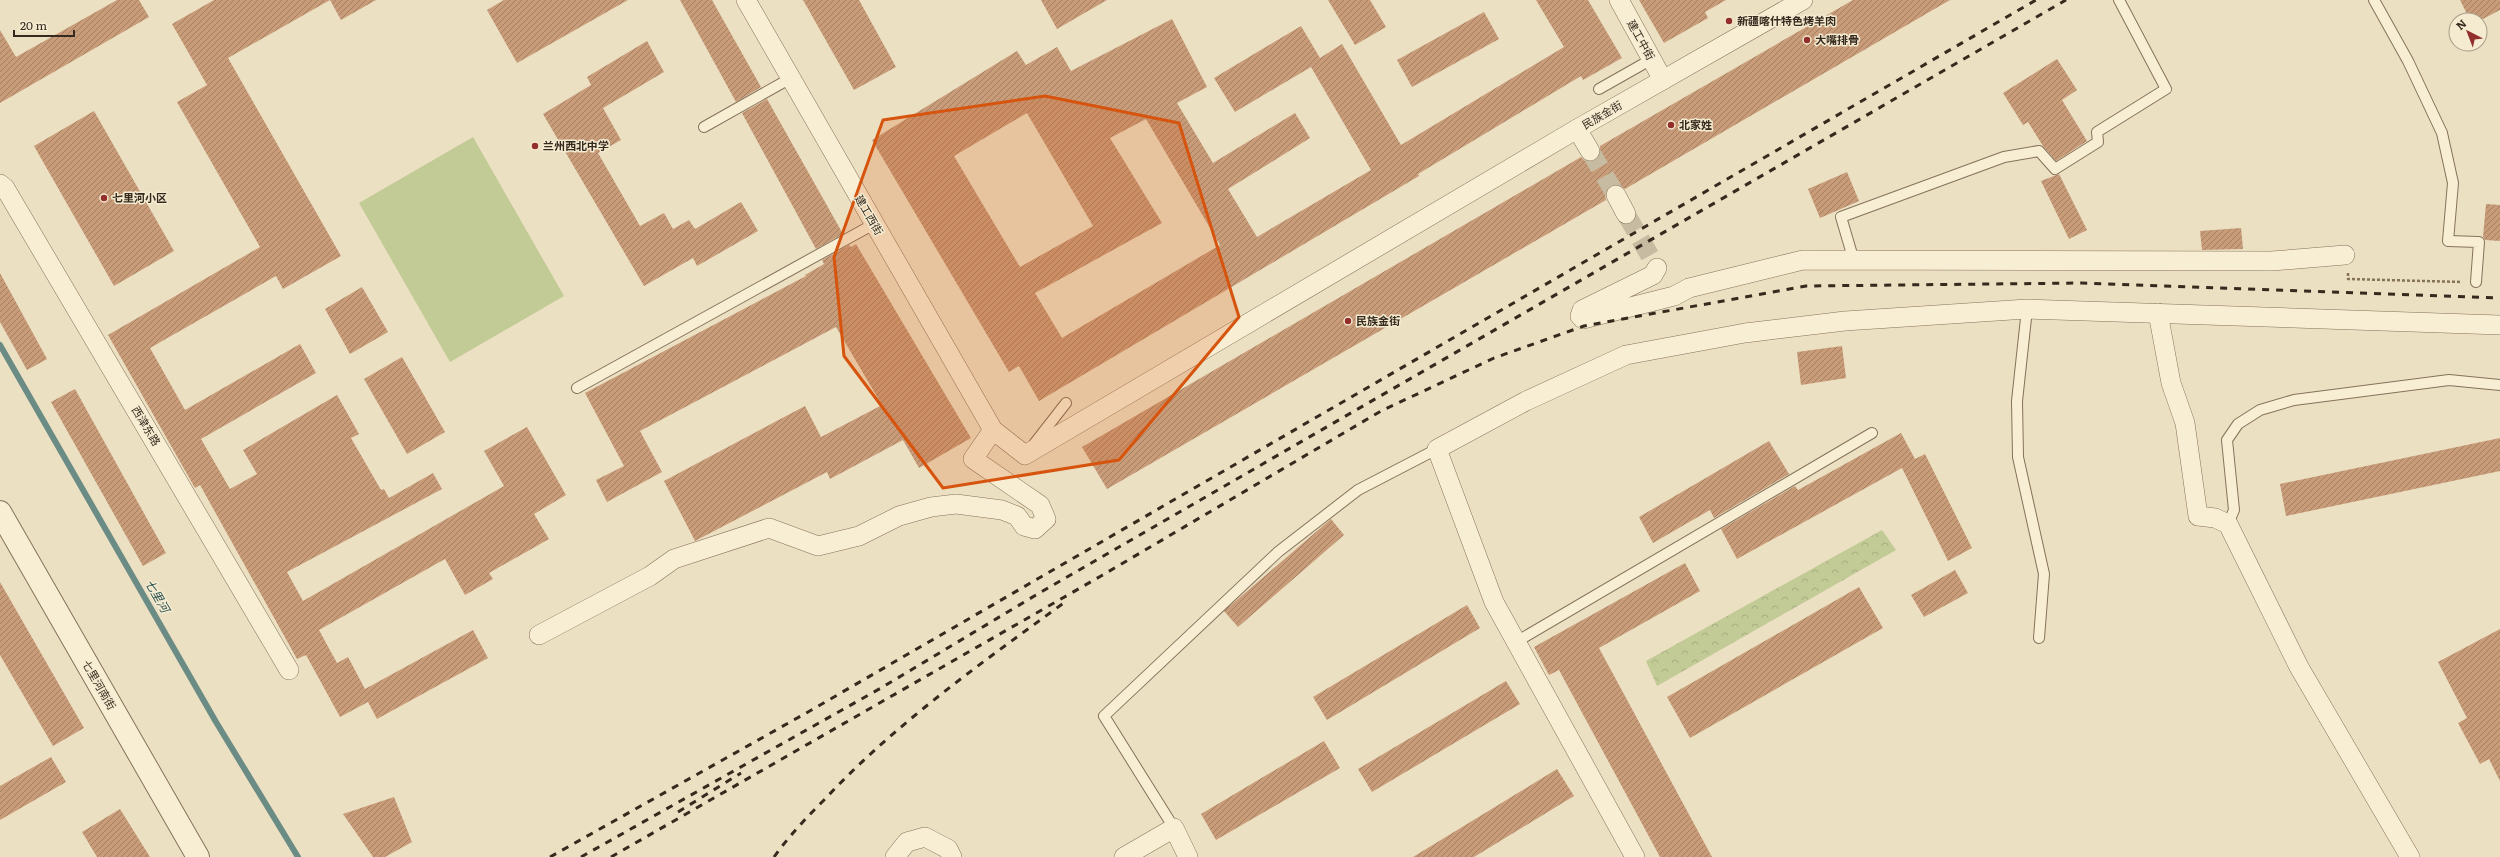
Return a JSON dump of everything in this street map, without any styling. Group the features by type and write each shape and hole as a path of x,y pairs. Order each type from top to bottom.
{"street":[{"name":"建工西街","path":"746,0 993,430"},
{"name":"建工中街","path":"1618,0 1663,80"},
{"name":"民族金街","path":"1025,455 1577,129 1802,0"},
{"path":"1577,129 1590,151"},
{"name":"西津东路","path":"0,184 5,188 290,670"},
{"path":"1616,195 1626,214"},
{"path":"1657,268 1653,275 1582,310 1580,316 1583,319 1674,296 1689,288 1803,260 2272,261 2346,255"},
{"path":"1635,857 1494,602 1437,449 1526,401 1626,355 1745,333 1845,321 2027,309 2500,325"},
{"path":"2158,313 2171,382 2185,423 2198,516 2215,518 2228,524 2299,667 2410,857"},
{"path":"539,635 650,576 674,559 769,528 818,546 859,536 899,516 931,507 956,504 1002,510 1017,516 1024,526 1035,529 1046,519 1040,505 972,459 993,430 1025,455"},
{"name":"七里河南街","path":"0,512 198,857"},
{"path":"1124,857 1174,828 1188,857"},
{"path":"895,857 907,842 925,837 948,849 952,857"}],"lane":[{"path":"1854,260 1841,217 2004,157 2039,151 2055,170 2098,142 2097,132 2166,89 2119,0"},
{"path":"2374,0 2408,61 2442,133 2453,183 2448,241 2479,242 2476,282"},
{"path":"1599,89 1652,59"},
{"path":"704,128 791,78"},
{"path":"578,388 874,224"},
{"path":"2027,309 2017,401 2018,457 2044,574 2040,638"},
{"path":"2228,524 2234,510 2227,440 2238,424 2260,410 2294,400 2449,380 2500,385"},
{"path":"1025,455 1066,403"},
{"path":"1516,642 1872,433"},
{"path":"1174,828 1104,716 1278,552 1358,490 1437,449"}],"path":[{"path":"2346,255 2348,279 2476,282"}],"highlighted area":[{"path":"1045,96 1179,123 1239,317 1119,460 943,488 844,356 834,257 883,120"}],"green space":[{"path":"473,137 564,296 450,362 359,203"},
{"path":"1882,530 1896,550 1657,686 1646,661"}],"building":[{"path":"117,0 139,0 149,17 0,103 0,30 16,57"},
{"path":"214,0 330,0 228,58 341,256 283,289 276,276 150,348 185,410 300,344 316,373 201,439 230,489 257,474 243,450 337,395 359,434 351,438 381,490 384,489 389,498 433,473 442,489 287,572 303,601 504,486 484,451 527,427 566,495 534,514 549,539 489,573 493,579 465,595 445,559 319,630 337,663 348,657 365,689 473,630 488,658 377,719 368,702 340,717 306,655 297,659 200,485 195,488 108,335 260,247 177,102 207,85 172,24"},
{"path":"330,0 376,0 341,20"},
{"path":"504,0 628,0 517,63 487,10"},
{"path":"680,0 712,0 761,87 736,102"},
{"path":"803,0 859,0 896,67 854,90"},
{"path":"1041,0 1107,0 1057,29"},
{"path":"1328,0 1370,0 1386,27 1355,45"},
{"path":"1536,0 1588,0 1622,58 1583,80 1581,76 1418,174 1419,176 1039,401 1019,366 1009,372 872,140 1017,51 1026,65 1057,47 1071,71 1172,19 1207,87 1177,103 1213,163 1295,113 1310,138 1228,189 1257,237 1371,170 1311,67 1235,112 1214,78 1301,26 1320,58 1342,44 1401,145 1564,47","holes":["1027,113 1093,226 1020,267 954,156","1146,119 1220,245 1062,338 1035,293 1162,223 1110,138"]},
{"path":"1639,0 1726,0 1705,12 1708,18 1664,43"},
{"name":"民族金街","path":"1853,0 1950,0 1625,189 1617,184 1611,185 1605,194 1606,200 1107,489 1082,447 1581,157 1585,161 1595,161 1600,156 1600,146"},
{"path":"2460,0 2500,0 2500,10 2488,16 2488,12 2466,12"},
{"path":"1484,12 1499,39 1412,87 1397,60"},
{"path":"647,41 664,72 603,108 621,140 598,153 640,226 664,213 673,229 689,220 695,229 741,202 758,231 697,266 693,258 644,286 543,114 591,85 587,77"},
{"path":"2057,59 2077,90 2062,100 2087,141 2056,161 2043,146 2028,122 2023,125 2003,93"},
{"path":"767,99 843,234 816,249 742,113"},
{"name":"七里河小区","path":"94,111 174,251 114,286 34,146"},
{"path":"1847,172 1859,201 1820,218 1808,189"},
{"path":"2059,174 2087,230 2069,239 2041,181"},
{"path":"2486,204 2500,205 2500,241 2485,240 2483,237"},
{"path":"2241,228 2243,249 2202,250 2200,231"},
{"path":"856,244 971,438 919,468 903,440 830,479 827,472 695,541 664,481 805,406 821,437 882,405 836,327 640,431 662,472 607,502 596,480 624,466 585,393 806,276 805,275 824,264 822,260 849,245 851,247"},
{"path":"0,273 47,359 27,370 0,322"},
{"path":"362,287 388,332 350,354 325,309"},
{"path":"1842,346 1846,378 1801,385 1797,352"},
{"path":"402,357 445,432 407,454 364,379"},
{"path":"75,389 166,553 143,566 51,402"},
{"path":"1901,433 1915,459 1925,454 1972,548 1948,561 1902,468 1737,559 1721,529 1795,486 1798,490"},
{"path":"2500,438 2500,471 2286,516 2280,484"},
{"path":"1769,441 1789,474 1714,518 1710,510 1653,543 1639,517"},
{"path":"1331,519 1344,535 1238,627 1224,611"},
{"path":"1685,563 1700,591 1599,648 1712,857 1660,857 1559,670 1549,675 1534,647"},
{"path":"1955,570 1968,593 1924,617 1911,595"},
{"path":"0,582 84,728 53,746 0,655"},
{"path":"1859,587 1883,628 1690,738 1667,697"},
{"path":"1467,605 1480,628 1327,720 1313,697"},
{"path":"2500,629 2500,781 2489,759 2480,764 2458,723 2467,718 2438,662"},
{"path":"1506,681 1520,704 1372,792 1358,769"},
{"path":"1324,741 1340,768 1216,840 1201,814"},
{"path":"51,757 66,782 0,820 0,786"},
{"path":"1557,769 1574,796 1474,857 1413,857"},
{"path":"394,797 412,842 385,857 373,857 343,814"},
{"path":"120,809 150,857 97,857 82,832"}],"waterway":[{"name":"七里河","path":"0,345 216,722 298,857"}],"tunnel":[{"path":"1590,151 1616,195"},
{"path":"1626,214 1657,268"}],"railway":[{"path":"550,857 808,712 2036,0"},
{"path":"581,857 881,688 1041,592 2066,0"},
{"path":"611,857 1101,576 1381,411 1494,358 1584,326 1806,286 2082,283 2500,298"},
{"path":"774,857 792,834 880,745 940,695 1065,602"},
{"path":"678,812 741,773"}],"place":[{"name":"新疆喀什特色烤羊肉","path":"1729,21"},
{"name":"大嘴排骨","path":"1807,40"},
{"name":"北家姓","path":"1671,125"},
{"name":"兰州西北中学","path":"535,146"},
{"name":"七里河小区","path":"104,198"},
{"name":"民族金街","path":"1348,321"}]}
